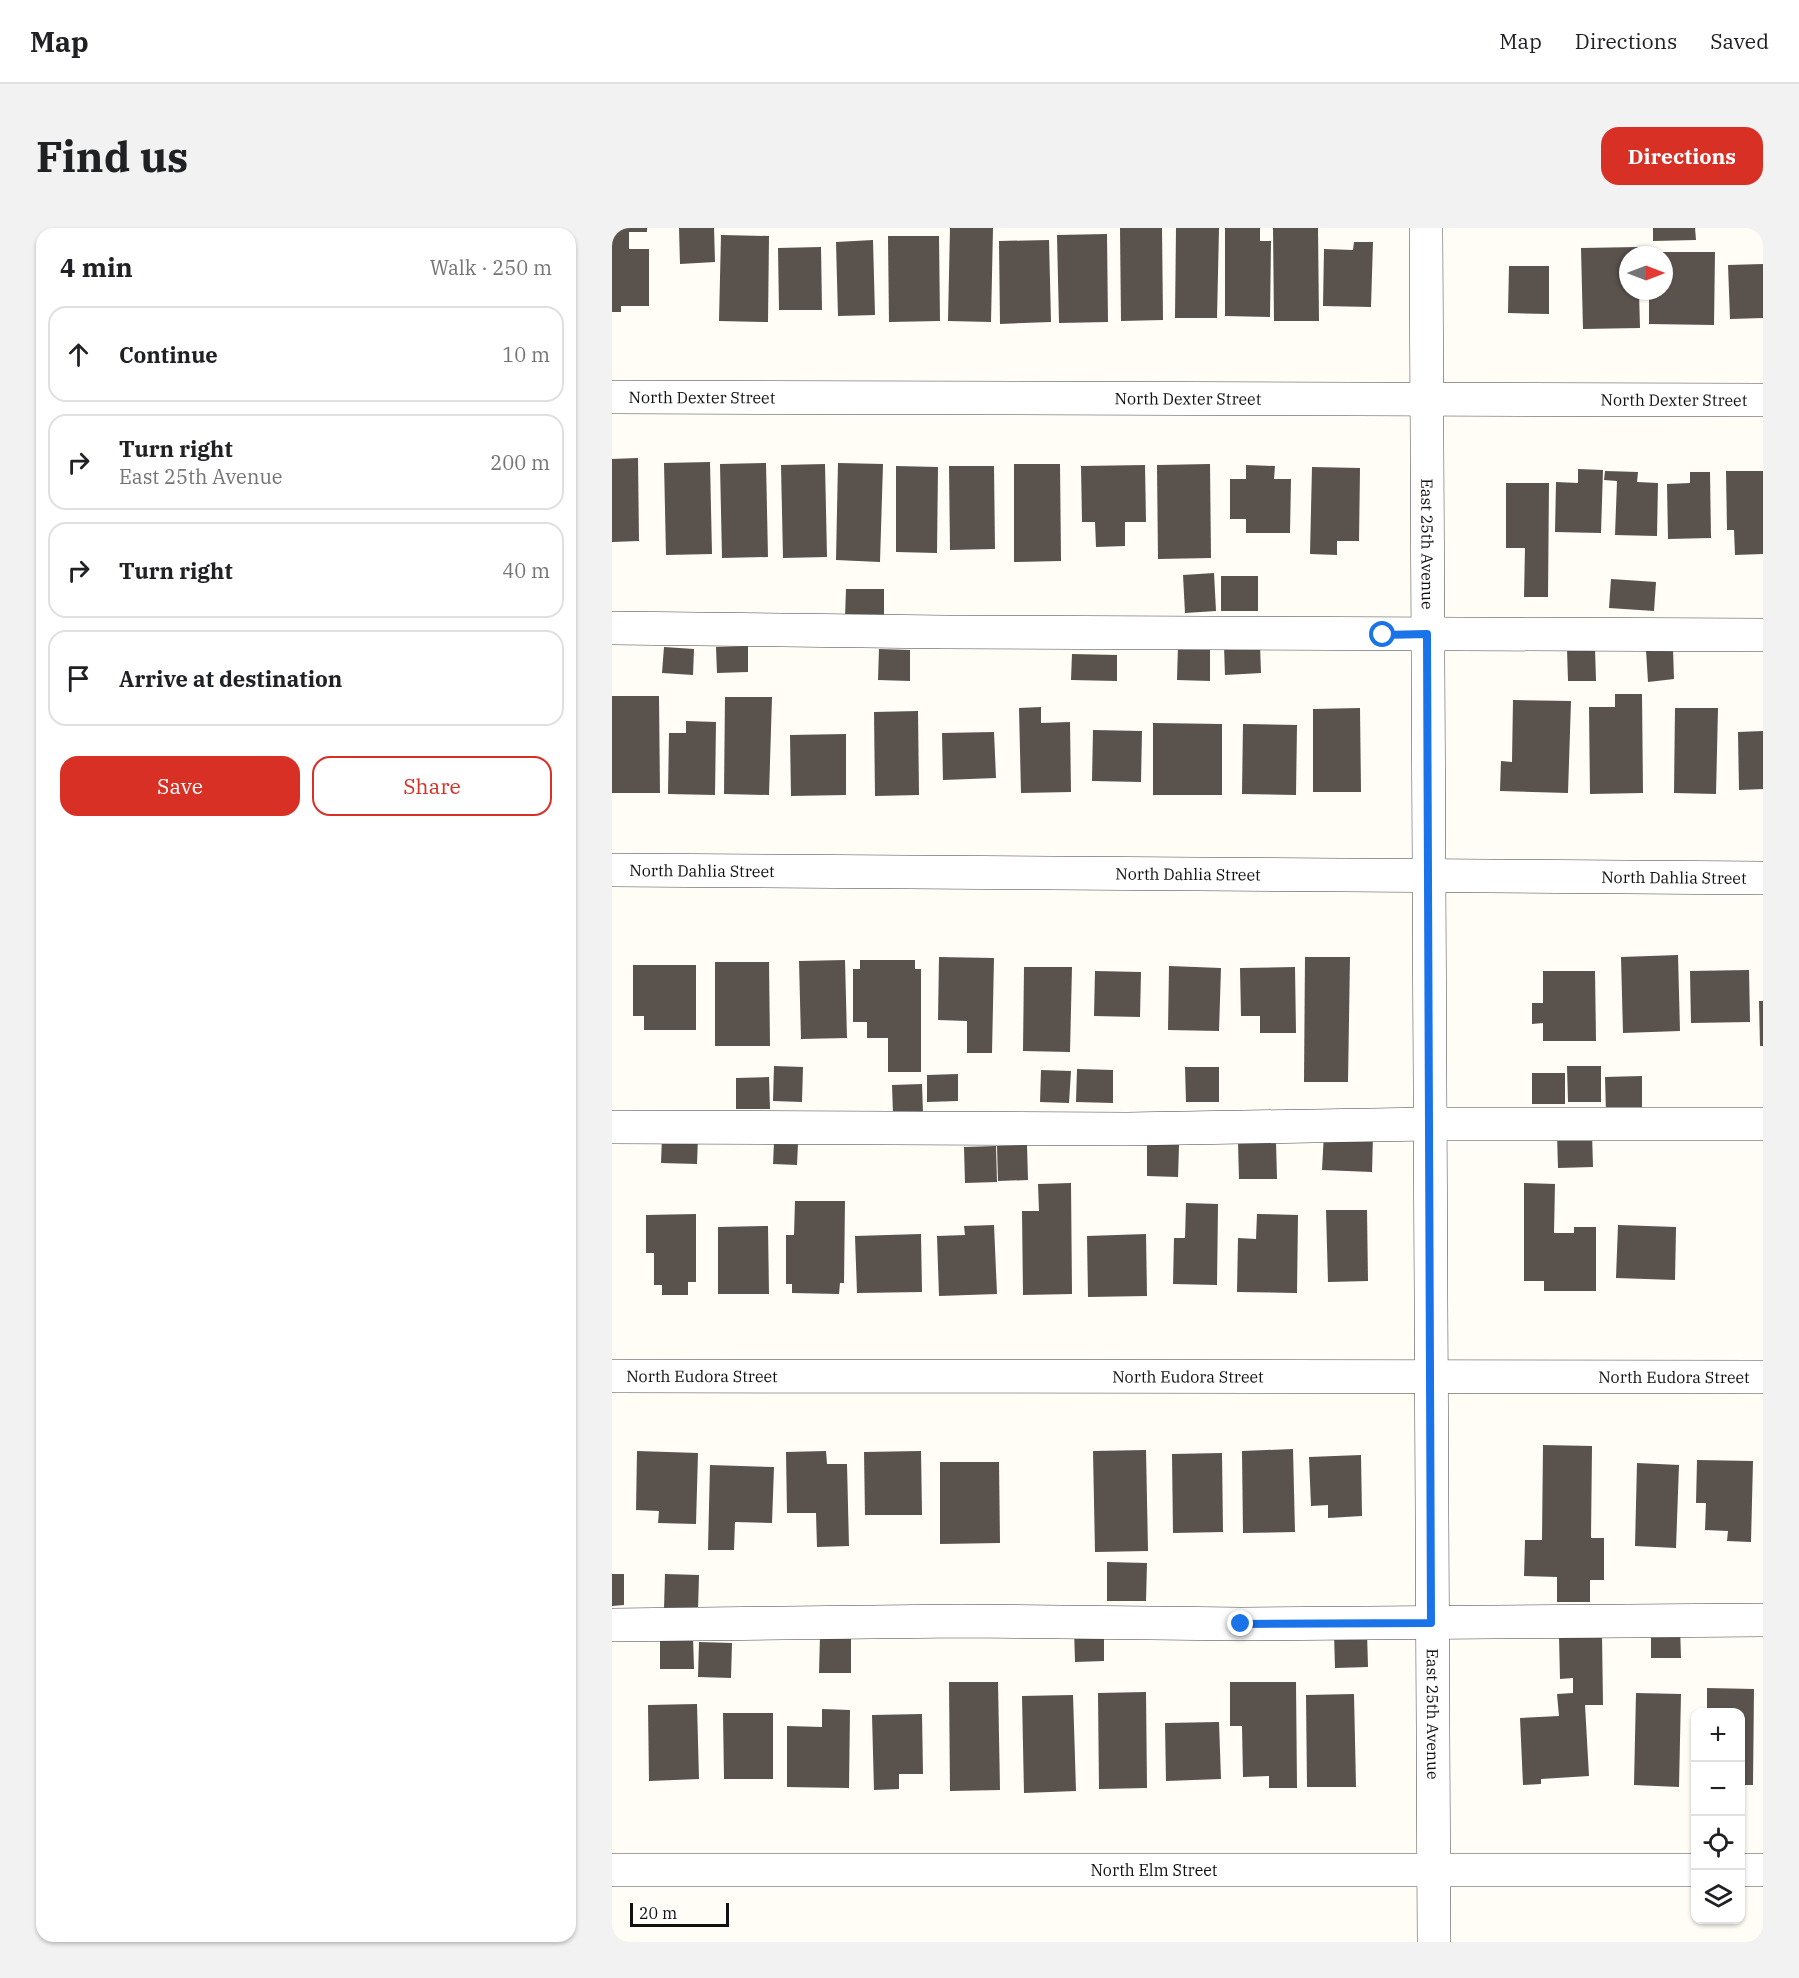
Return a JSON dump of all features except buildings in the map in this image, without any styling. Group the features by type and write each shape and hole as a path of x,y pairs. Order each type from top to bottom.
{"street":[{"name":"East 25th Avenue","path":"1426,228 1427,876 1434,1942"},
{"name":"North Dexter Street","path":"612,397 1763,400"},
{"path":"612,628 945,632 1763,635"},
{"name":"North Dahlia Street","path":"612,870 1763,878"},
{"path":"612,1127 1127,1130 1429,1124 1763,1124"},
{"name":"North Eudora Street","path":"612,1376 1763,1377"},
{"path":"612,1625 961,1620 1241,1624 1763,1620"},
{"name":"North Elm Street","path":"612,1870 1691,1870"},
{"path":"1745,1870 1763,1870"}],"route":[{"path":"1241,1624 1431,1623 1427,634 1383,635"}]}
